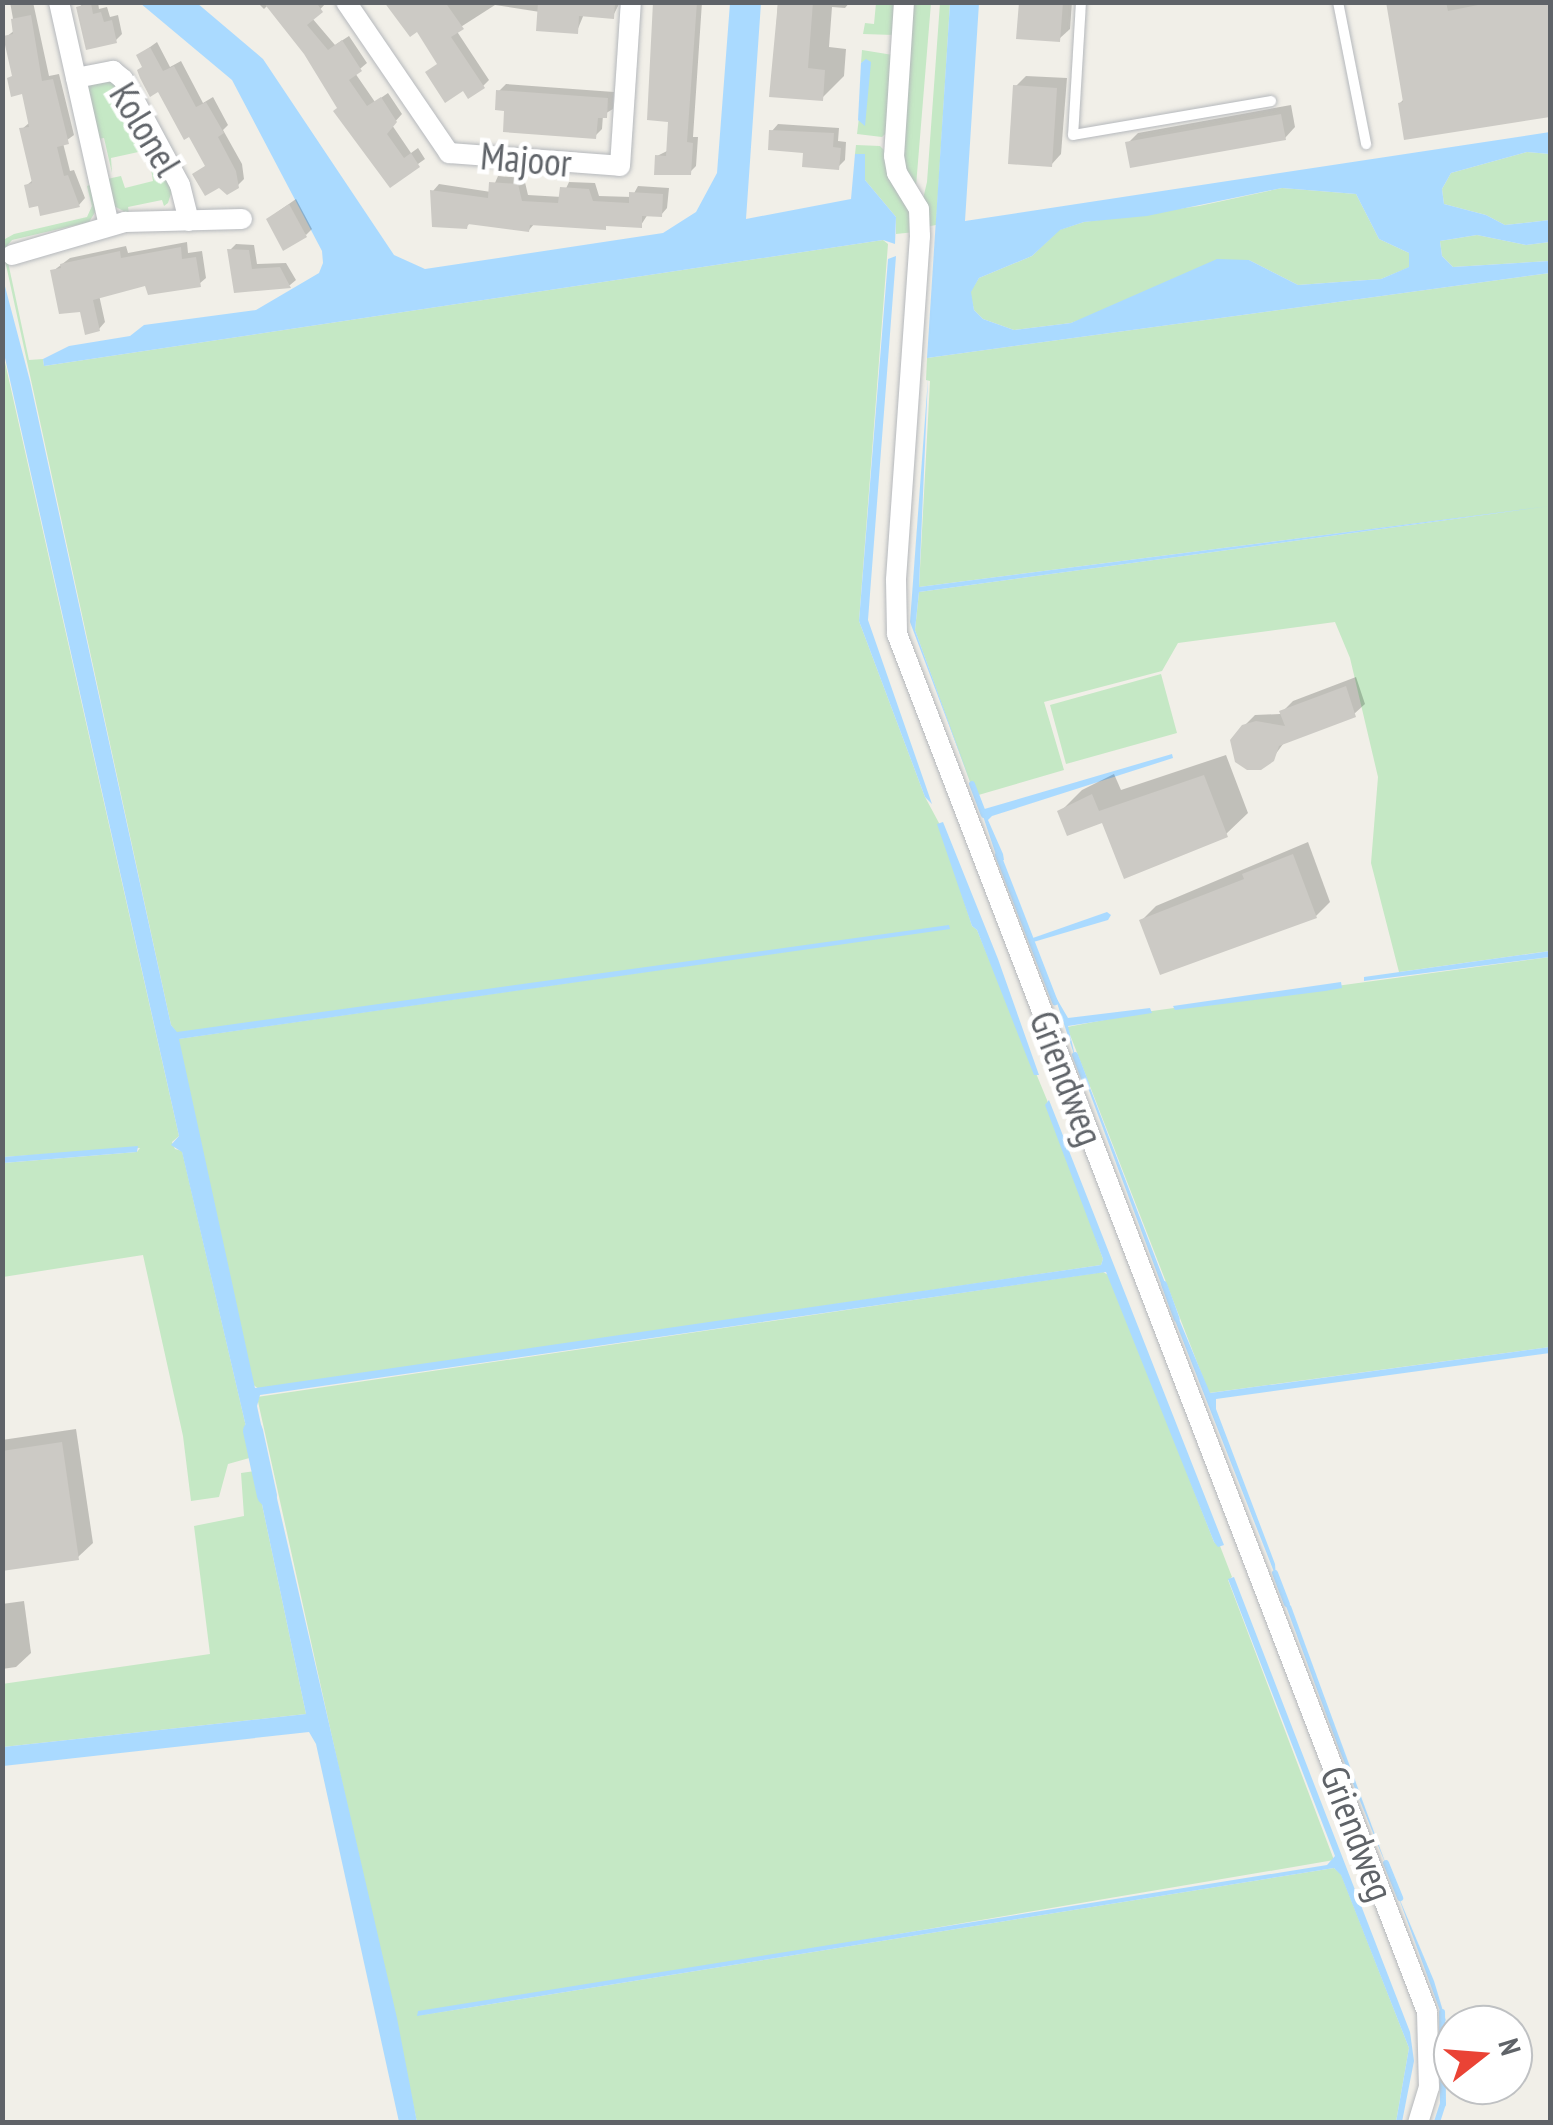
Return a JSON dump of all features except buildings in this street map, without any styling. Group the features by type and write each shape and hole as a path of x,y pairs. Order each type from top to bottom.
{"street":[{"name":"Kolonel","path":"59,2 109,225"},
{"name":"Majoor","path":"346,2 448,152 620,166 631,2"},
{"name":"Griendweg","path":"904,2 894,156 898,174 919,209 920,236 896,580 898,634 1426,2012 1429,2087 1418,2122"},
{"name":"Kolonel","path":"76,78 112,71 123,78 180,185 189,221"},
{"name":"Kolonel","path":"12,254 109,225 242,219"}],"lane":[{"path":"1082,2 1073,135 1272,101"},
{"path":"1338,2 1366,144"}],"green space":[{"path":"876,3 896,3 894,35 863,34 865,23 874,24"},
{"path":"911,3 931,3 916,186 902,171"},
{"path":"940,3 950,3 936,225 925,227 922,203 927,182"},
{"path":"862,50 893,55 887,132 882,137 857,134 866,60 861,63"},
{"path":"114,81 133,114 127,118 144,148 150,145 152,149 111,158 112,173 104,138 98,139 85,84"},
{"path":"856,145 880,146 887,153 911,208 915,232 896,234 896,217 865,180 864,154 855,154"},
{"path":"1527,152 1550,154 1550,220 1505,225 1486,215 1444,204 1442,189 1451,173"},
{"path":"162,167 173,187 168,203 164,206 162,200 128,207 129,214 114,206 107,179 121,176 125,188 153,181 151,169"},
{"path":"92,184 97,209 89,222 12,240 5,248 29,360 43,359 44,366 883,240 888,244 859,621 925,797 939,823 972,926 977,930 1047,1100 1103,1259 1101,1265 259,1389 252,1384 178,1039 950,928 177,1033 171,1025 3,251 5,239 14,234 87,217 92,206 87,186"},
{"path":"1282,188 1356,194 1379,239 1409,253 1410,267 1381,279 1298,285 1249,260 1071,323 1014,330 983,319 974,310 970,292 979,278 1032,256 1059,230 1084,222 1199,206"},
{"path":"1477,235 1526,245 1550,242 1550,261 1453,267 1442,256 1440,241"},
{"path":"1550,273 1550,951 1399,972 1371,863 1378,777 1350,658 1335,622 1178,643 1162,671 1044,702 1064,770 975,796 915,630 919,592 1528,509 919,587 930,381 926,380 927,358"},
{"path":"2,349 179,1136 172,1142 175,1149 182,1151 253,1457 228,1464 219,1497 191,1501 183,1436 143,1255 3,1277 3,1163 137,1152 140,1148 3,1157"},
{"path":"1161,674 1177,733 1066,764 1050,705"},
{"path":"1550,957 1550,1347 1209,1393 1067,1027 1152,1011"},
{"path":"1103,1272 1110,1276 1214,1542 1220,1546 1232,1577 1228,1580 1334,1860 417,2016 1334,1868 1341,1874 1409,2048 1396,2122 417,2122 257,1397"},
{"path":"255,1471 306,1714 3,1747 2,1684 210,1654 194,1526 244,1516 241,1473"}],"water":[{"path":"140,3 197,3 263,59 394,255 425,269 663,233 696,212 717,173 730,3 761,3 746,219 851,199 855,154 865,154 865,180 896,217 895,244 883,240 44,366 43,359 69,346 130,336 144,325 256,310 319,273 323,263 322,251 232,80"},
{"path":"950,3 979,3 965,221 1550,132 1550,154 1527,152 1451,173 1442,189 1444,204 1486,215 1505,225 1550,220 1550,242 1526,245 1477,235 1440,241 1442,256 1453,267 1550,261 1550,273 927,358","holes":["1282,188 1356,194 1379,239 1409,253 1409,267 1381,279 1298,285 1249,260 1217,259 1071,323 1014,330 983,319 974,310 971,292 979,278 1032,256 1060,230 1084,222 1147,216"]},
{"path":"866,59 871,62 865,126 858,120 861,63"},
{"path":"896,256 868,620 932,804 925,797 859,621 888,259"},
{"path":"2,275 30,381 171,1025 177,1032 949,925 950,929 179,1039 255,1388 1101,1265 1103,1259 1045,1105 1049,1100 1224,1545 1218,1547 1214,1542 1106,1272 260,1395 257,1406 267,1452 253,1457 182,1152 171,1145 179,1136 3,349"},
{"path":"928,378 919,587 1550,506 919,592 915,630 973,789 910,622"},
{"path":"1172,754 1173,758 992,816 988,820 1004,860 998,861 981,810"},
{"path":"943,822 1039,1075 1034,1075 977,930 972,926 937,824"},
{"path":"1107,912 1111,915 1108,920 1030,943 1030,939"},
{"path":"1550,951 1550,957 1364,981 1364,977"},
{"path":"1341,982 1342,988 1325,991 1175,1010 1173,1006"},
{"path":"1054,994 1068,1018 1150,1008 1152,1013 1068,1026 1076,1060"},
{"path":"1085,1080 1089,1085 1167,1288 1163,1289"},
{"path":"138,1146 137,1152 3,1163 3,1157"},
{"path":"1176,1312 1210,1393 1550,1347 1550,1353 1216,1399 1216,1409 1275,1564 1276,1577 1172,1313"},
{"path":"270,1468 397,2018 417,2122 399,2122 316,1744 309,1732 3,1766 3,1747 306,1714 255,1471"},
{"path":"1234,1577 1410,2032 1414,2061 1402,2122 1396,2122 1409,2048 1341,1875 1334,1868 417,2016 418,2011 1327,1865 1335,1856 1228,1579"},
{"path":"1283,1598 1291,1606 1388,1870 1339,1749"},
{"path":"1397,1893 1434,1981 1441,2005 1438,2005"}],"waterway":[{"path":"972,784 984,815"},
{"path":"998,855 1055,1002"},
{"path":"1075,1055 1087,1086"},
{"path":"1164,1284 1177,1319"},
{"path":"253,1431 267,1496"},
{"path":"1275,1573 1287,1604"},
{"path":"1386,1863 1400,1898"},
{"path":"1437,2122 1443,2105"}]}
